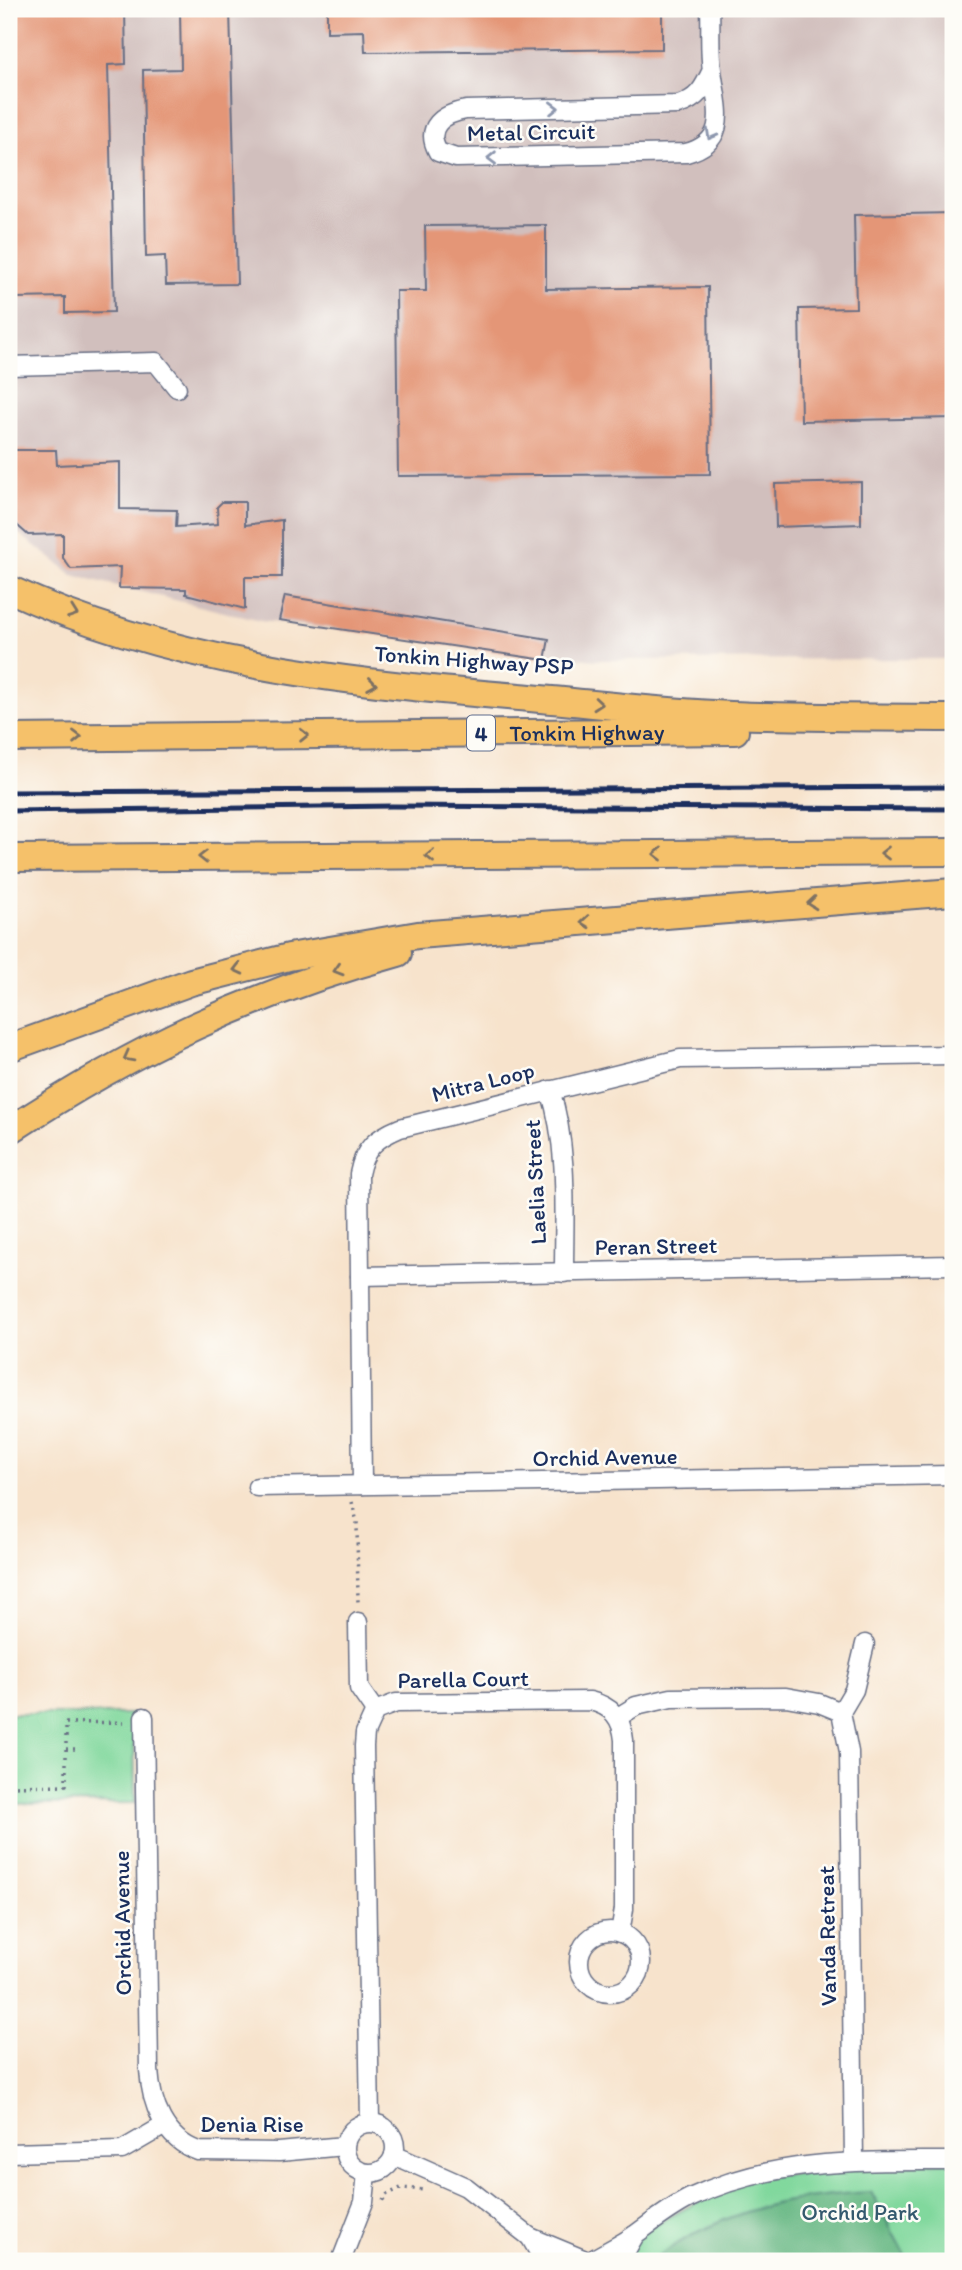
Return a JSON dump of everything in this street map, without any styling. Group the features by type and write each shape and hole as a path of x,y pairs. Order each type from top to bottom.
{"highway":[{"path":"9,589 111,627 208,655 301,674 403,688 729,715 953,718"},
{"name":"Tonkin Highway","path":"9,738 953,728"},
{"path":"9,858 953,852"},
{"path":"9,1048 191,982 289,957 418,935 953,892"},
{"path":"9,1131 129,1057 263,995 403,951 548,925"}],"street":[{"name":"Metal Circuit","path":"710,9 712,70 719,100 718,122 706,146 686,153 456,158 438,152 433,143 433,129 439,120 451,113 466,110 678,106 692,101 700,94 712,70"},
{"path":"9,366 156,362 177,388"},
{"name":"Mitra Loop","path":"355,1485 360,1276 359,1174 362,1157 369,1145 400,1128 680,1059 953,1055"},
{"name":"Laelia Street","path":"550,1090 559,1117 563,1154 564,1273"},
{"name":"Peran Street","path":"360,1276 953,1265"},
{"name":"Orchid Avenue","path":"257,1487 953,1475"},
{"path":"358,1622 359,1688 375,1711"},
{"path":"620,1933 624,1909 624,1740 618,1717 648,1701 671,1698 786,1697 819,1703 842,1712 854,1690 865,1644"},
{"name":"Parella Court","path":"370,2122 364,1746 365,1733 375,1711 396,1703 590,1701 603,1704 618,1717"},
{"name":"Vanda Retreat","path":"842,1712 849,1752 854,2161"},
{"name":"Orchid Avenue","path":"144,1720 149,2070 155,2106 165,2125"},
{"path":"370,2122 384,2126 390,2132 394,2139 394,2155 384,2169 367,2173 348,2161 344,2146 352,2129 370,2122"},
{"path":"9,2153 122,2150 165,2125"},
{"name":"Denia Rise","path":"165,2125 187,2147 209,2152 279,2152 344,2146"},
{"path":"394,2155 466,2187 530,2237 584,2261 635,2235 673,2207 709,2190 785,2169 854,2161 953,2161"},
{"path":"341,2261 362,2209 367,2173"},
{"path":"620,2261 635,2235"},
{"path":"530,2237 544,2261"}],"path":[{"path":"355,1485 358,1622"},
{"path":"9,1786 66,1785 65,1723 144,1720"},
{"path":"66,1749 79,1749"},
{"path":"362,2209 379,2211 386,2195 401,2188 436,2193"}],"shaded area":[{"path":"9,9 953,9 953,659 595,660 261,621 73,575 9,526"}],"green space":[{"path":"9,1714 134,1714 135,1803 9,1804"},
{"name":"Orchid Park","path":"953,2161 953,2261 620,2261 635,2235 743,2178"},
{"path":"871,2192 908,2261 656,2261 661,2254 687,2238 736,2215 787,2201"}],"building":[{"path":"11,9 125,9 126,64 108,65 114,312 65,313 65,297 14,298"},
{"path":"180,9 230,9 237,284 166,285 165,256 146,257 143,70 181,69"},
{"path":"327,9 662,9 662,49 365,52 364,31 327,32"},
{"path":"953,213 953,418 801,421 799,309 856,308 854,215"},
{"path":"546,225 546,289 708,287 710,474 398,476 396,291 426,291 425,226"},
{"path":"9,450 56,450 57,465 120,462 120,509 177,510 176,527 218,524 217,507 222,502 245,502 245,525 282,520 282,577 245,577 245,609 186,594 186,589 119,588 120,567 71,569 63,558 63,534 28,535 9,518"},
{"path":"861,482 861,524 776,527 775,484"},
{"path":"285,596 549,639 545,660 279,620"}],"railway":[{"path":"9,792 953,787"},
{"path":"9,811 392,806 953,809"}]}
